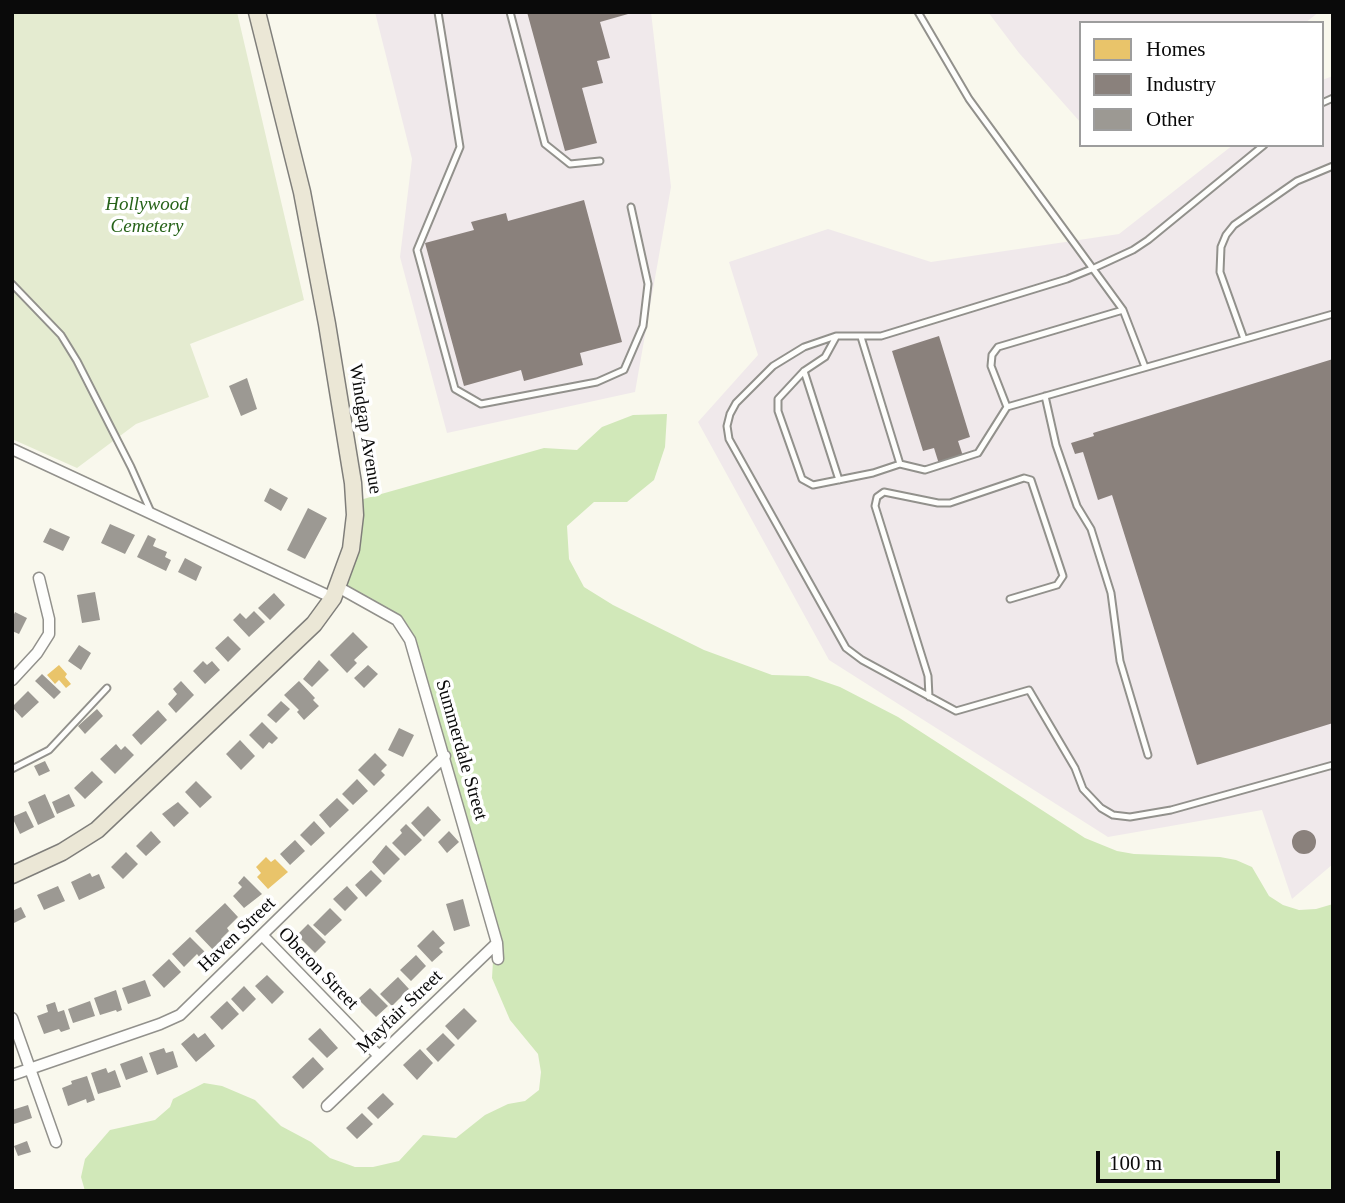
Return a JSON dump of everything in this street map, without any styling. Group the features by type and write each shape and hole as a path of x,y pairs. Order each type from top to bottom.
{"main road":[{"name":"Windgap Avenue","path":"12,875 62,852 114,816 314,624 336,593 349,557 354,529 354,483 302,192 257,12"}],"street":[{"name":"Summerdale Street","path":"12,449 152,514 397,620 410,640 445,756 497,943 498,959"},
{"path":"12,680 37,653 49,634 49,619 39,578"},
{"name":"Haven Street","path":"12,1075 180,1015 445,756"},
{"name":"Oberon Street","path":"262,935 379,1056"},
{"name":"Mayfair Street","path":"327,1106 497,943"},
{"path":"12,1018 56,1142"}],"lane":[{"path":"438,12 460,146 417,250 455,389 481,404 597,382 624,370 643,326 648,284 631,207"},
{"path":"510,12 545,144 570,164 600,161"},
{"path":"918,12 969,99 1123,310 1145,367"},
{"path":"1262,147 1148,240 1094,268 881,336 836,336 804,347 773,366 736,403 727,426 729,439 842,643 862,660 958,711 1030,690 1075,768 1083,789 1101,808 1113,815 1130,817 1171,810 1333,765"},
{"path":"1244,339 1220,272 1221,247 1226,235 1234,225 1297,181 1333,166"},
{"path":"12,284 61,335 72,352 152,514"},
{"path":"1007,407 991,366 992,355 998,347 1123,310"},
{"path":"836,336 825,356 804,371 778,399 778,411 802,479 813,485 873,473 900,464 925,470 978,453 1007,407 1333,314"},
{"path":"861,337 900,464"},
{"path":"804,371 839,480"},
{"path":"1045,396 1056,445 1077,506 1091,529 1111,593 1119,661 1148,755"},
{"path":"929,697 928,676 875,506 877,497 884,492 937,503 950,503 1024,478 1031,480 1063,576 1057,585 1010,599"},
{"path":"12,769 49,750 107,688"}],"shaded area":[{"path":"375,12 651,12 671,187 635,392 447,433 400,257 412,159"},
{"path":"988,12 1319,12 1308,21 1079,21 1079,121 1019,53"},
{"path":"1333,76 1333,864 1292,899 1262,810 1108,837 829,660 698,422 758,355 729,262 828,229 931,262 1119,234 1230,147 1324,147 1324,79"}],"green space":[{"name":"Hollywood Cemetery","path":"12,12 237,12 304,300 190,344 209,397 136,424 77,468 12,439"},
{"path":"667,414 665,447 654,480 627,502 594,502 567,526 569,559 584,587 613,605 704,650 772,675 808,676 840,687 898,717 1085,838 1117,851 1134,854 1236,860 1252,867 1269,896 1283,905 1299,910 1333,904 1333,1191 85,1191 81,1177 85,1159 110,1130 155,1120 170,1107 173,1099 204,1083 222,1086 255,1100 281,1126 311,1142 330,1158 355,1167 373,1167 399,1161 423,1135 456,1138 485,1115 508,1104 525,1101 539,1090 541,1072 538,1054 510,1020 492,978 493,961 503,947 415,641 399,617 344,585 360,500 544,448 577,450 602,427 633,415"}],"building: Homes":[{"path":"59,665 71,684 66,688 59,680 55,684 47,675"},
{"path":"266,857 271,862 275,859 288,872 268,889 257,877 261,873 256,867"}],"building: Industry":[{"path":"527,12 635,12 600,22 610,58 597,61 603,83 582,88 597,143 565,151"},
{"path":"584,200 622,342 580,353 583,365 524,381 521,370 464,386 425,243 474,230 471,222 506,213 508,221"},
{"path":"939,336 970,437 958,441 963,456 939,464 934,448 923,451 892,351"},
{"path":"1333,359 1333,723 1197,765 1112,495 1098,500 1083,452 1075,454 1071,443 1094,436 1093,433"},
{"path":"1304,830 1312,834 1316,842 1312,850 1304,854 1296,850 1292,842 1296,834"}],"building: Other":[{"path":"247,378 257,409 241,416 229,386"},
{"path":"270,488 288,498 281,511 264,501"},
{"path":"308,508 327,518 305,559 287,550"},
{"path":"110,524 135,535 125,554 101,543"},
{"path":"50,528 70,537 63,551 43,542"},
{"path":"148,535 156,539 153,546 167,552 165,557 171,560 166,571 137,557"},
{"path":"185,558 202,567 196,581 178,572"},
{"path":"95,592 100,620 82,623 77,595"},
{"path":"274,593 285,605 270,620 258,608"},
{"path":"254,611 265,622 249,637 233,620 240,613 246,619"},
{"path":"15,612 27,618 19,634 12,631"},
{"path":"353,632 368,647 354,660 357,663 347,673 330,655"},
{"path":"228,636 241,649 228,662 215,648"},
{"path":"79,645 91,653 81,670 68,661"},
{"path":"319,660 329,670 312,687 303,679"},
{"path":"203,661 207,665 212,661 220,670 205,684 193,671"},
{"path":"368,665 378,674 364,688 354,678"},
{"path":"42,674 61,692 54,699 35,681"},
{"path":"181,681 194,695 176,713 168,704 177,694 173,689"},
{"path":"299,681 319,706 304,720 297,712 299,710 284,695"},
{"path":"28,691 39,702 22,718 12,707"},
{"path":"281,701 290,709 276,723 267,715"},
{"path":"97,709 103,716 85,734 78,726"},
{"path":"158,710 167,720 141,745 132,735"},
{"path":"262,722 278,738 263,749 249,735"},
{"path":"399,728 414,735 403,757 388,750"},
{"path":"240,740 255,756 241,770 226,754"},
{"path":"116,744 121,750 125,746 134,755 115,774 100,759"},
{"path":"375,753 387,765 381,771 385,775 374,786 358,770"},
{"path":"45,761 50,771 39,776 34,766"},
{"path":"92,771 103,782 85,799 74,788"},
{"path":"357,779 368,791 353,805 342,794"},
{"path":"196,781 212,797 200,808 185,792"},
{"path":"45,794 55,817 38,825 28,802"},
{"path":"69,794 75,806 57,814 52,802"},
{"path":"337,798 349,810 330,828 319,815"},
{"path":"178,802 189,813 174,827 162,814"},
{"path":"428,806 441,820 424,837 411,823"},
{"path":"26,811 34,827 20,834 12,817"},
{"path":"314,821 325,833 311,846 300,835"},
{"path":"406,824 422,840 405,856 392,843 402,833 400,830"},
{"path":"151,831 161,842 146,856 136,846"},
{"path":"449,831 459,842 447,853 438,842"},
{"path":"295,840 305,851 290,865 280,854"},
{"path":"386,845 400,859 384,875 372,862"},
{"path":"126,852 138,864 123,879 111,867"},
{"path":"371,870 382,881 366,897 355,885"},
{"path":"90,873 92,877 99,874 105,888 79,900 71,882"},
{"path":"244,876 262,894 244,908 233,896 242,887 238,883"},
{"path":"58,886 65,901 44,910 37,895"},
{"path":"347,886 358,898 345,911 333,899"},
{"path":"463,899 470,926 454,931 446,904"},
{"path":"225,903 238,917 221,939 226,944 216,953 195,931"},
{"path":"21,907 26,917 12,924 12,911"},
{"path":"330,908 342,920 325,936 313,925"},
{"path":"308,924 326,942 315,953 297,935"},
{"path":"433,930 445,943 439,948 443,952 432,962 417,946"},
{"path":"190,937 205,952 200,958 197,954 184,967 172,954"},
{"path":"416,955 426,966 411,981 400,970"},
{"path":"169,959 181,972 164,988 152,975"},
{"path":"267,975 284,992 272,1004 255,986"},
{"path":"398,977 409,989 392,1006 380,994"},
{"path":"145,980 151,996 128,1004 122,988"},
{"path":"244,986 256,999 243,1012 231,999"},
{"path":"370,988 388,1006 376,1017 358,999"},
{"path":"116,990 122,1010 100,1015 94,998"},
{"path":"90,1001 95,1016 73,1023 68,1009"},
{"path":"227,1001 239,1014 222,1030 210,1017"},
{"path":"55,1002 58,1012 64,1010 70,1029 44,1034 37,1016 48,1012 46,1005"},
{"path":"464,1008 477,1021 458,1040 445,1026"},
{"path":"320,1028 338,1048 327,1058 308,1039"},
{"path":"194,1033 198,1038 205,1033 215,1046 196,1062 181,1044"},
{"path":"443,1033 455,1045 438,1062 426,1049"},
{"path":"164,1048 166,1053 173,1051 178,1067 157,1075 149,1053"},
{"path":"420,1049 433,1063 417,1080 403,1065"},
{"path":"142,1056 148,1072 126,1080 120,1064"},
{"path":"313,1057 324,1069 303,1089 292,1077"},
{"path":"106,1068 108,1073 115,1070 121,1087 98,1094 91,1073"},
{"path":"87,1076 95,1100 87,1103 86,1099 68,1106 62,1088 72,1084 71,1081"},
{"path":"383,1093 394,1104 378,1119 367,1108"},
{"path":"28,1105 32,1118 14,1124 12,1110"},
{"path":"362,1113 373,1124 357,1139 346,1128"},
{"path":"27,1141 31,1152 18,1156 14,1146"}]}
